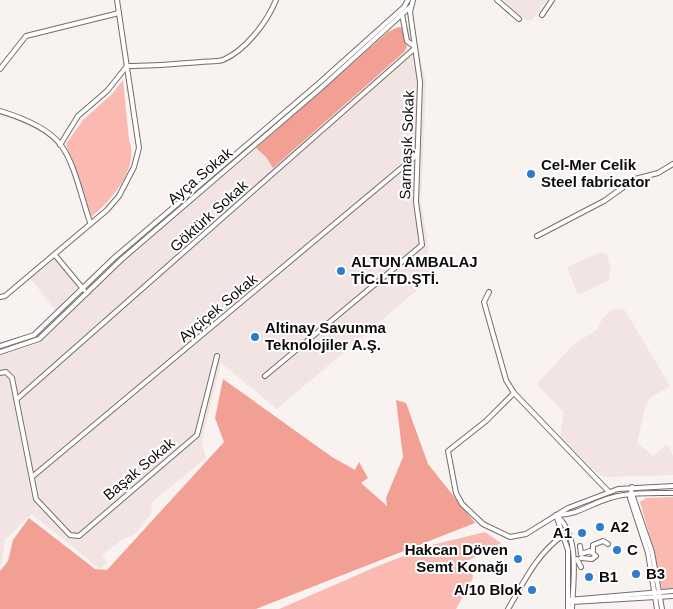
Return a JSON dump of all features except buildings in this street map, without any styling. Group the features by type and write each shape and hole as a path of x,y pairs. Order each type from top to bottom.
{"street":[{"path":"0,297 6,296 56,255 90,222 107,210 119,196 134,168 139,148 117,0"},
{"path":"127,66 156,66 221,61 234,54 258,30 271,13 276,0"},
{"path":"410,7 413,0"},
{"path":"497,0 519,19"},
{"path":"542,15 552,0"},
{"name":"Ayça Sokak","path":"85,291 394,19 408,1"},
{"name":"Sarmaşık Sokak","path":"404,7 402,14 408,41 414,48"},
{"name":"Ayça Sokak","path":"394,19 410,7"},
{"name":"Sarmaşık Sokak","path":"265,376 422,245 416,202 420,82 410,7"},
{"path":"0,69 20,41 26,36 119,13"},
{"path":"402,14 412,23"},
{"path":"394,19 404,24"},
{"name":"Göktürk Sokak","path":"16,399 414,48"},
{"path":"60,145 78,116 107,91 127,66"},
{"path":"0,111 32,125 60,145 67,156 90,222"},
{"name":"Ayçiçek Sokak","path":"32,477 418,155"},
{"name":"Ayça Sokak","path":"0,352 39,339 144,233 233,160"},
{"path":"537,236 604,201 635,179 658,173 673,164"},
{"path":"0,346 34,335 85,291 56,255"},
{"path":"489,292 484,302 506,380 514,393 609,492"},
{"name":"Başak Sokak","path":"32,477 36,499 70,535 79,536 197,435 217,356"},
{"path":"0,373 6,372 12,378 32,477"},
{"path":"514,393 486,421 448,451 456,493 462,504 483,524 510,537 526,534 568,508 609,492 632,487 673,486"},
{"path":"632,487 630,498 648,552 662,609"},
{"path":"556,515 569,515 610,498 632,494 673,493"},
{"path":"556,515 568,550 572,609"},
{"path":"556,515 562,520 581,567"},
{"path":"508,609 533,565 548,546 562,536"},
{"path":"595,558 596,554 593,551 593,545 603,541 608,544"},
{"path":"568,609 580,546"},
{"path":"577,557 593,551"},
{"path":"577,557 595,558 600,562"},
{"path":"571,600 657,594 673,591"},
{"path":"657,594 673,596"},
{"path":"657,594 657,609"}],"shaded area":[{"path":"503,0 547,0 532,20 527,20"},
{"path":"398,27 414,27 426,83 421,204 427,237 430,279 277,409 221,363 203,435 202,442 206,458 152,502 151,514 134,535 123,539 102,555 108,563 101,568 99,569 31,514 5,540 0,566 0,355 38,343 147,240 300,112 388,32"},
{"path":"398,27 403,28 407,46 404,52 273,168 266,157 256,148 388,32"},
{"path":"123,80 131,162 122,183 115,193 91,217 66,144 83,120 112,94"},
{"path":"601,252 606,254 611,268 609,280 578,295 567,267"},
{"path":"55,258 78,288 55,310 31,279"},
{"path":"624,309 670,386 650,398 646,404 637,443 653,456 667,444 673,456 673,475 605,477 599,474 560,439 564,413 537,384 573,345 598,329 601,321 611,310"},
{"path":"223,379 332,457 355,470 359,462 368,478 361,483 387,506 386,498 403,457 396,400 406,403 428,464 475,523 256,609 0,609 0,571 8,561 13,540 29,518 95,569 107,570 224,442 215,418"},
{"path":"673,497 673,588 662,589 655,554 640,502 646,498"},
{"path":"485,532 501,543 469,560 473,578 456,609 279,609 432,545"}],"place":[{"name":"Cel-Mer Celik Steel fabricator","path":"531,174"},
{"name":"ALTUN AMBALAJ TİC.LTD.ŞTİ.","path":"341,271"},
{"name":"Altinay Savunma Teknolojiler A.Ş.","path":"255,337"},
{"name":"A2","path":"600,527"},
{"name":"A1","path":"582,533"},
{"name":"C","path":"617,550"},
{"name":"Hakcan Döven Semt Konağı","path":"518,559"},
{"name":"B3","path":"636,574"},
{"name":"B1","path":"589,577"},
{"name":"A/10 Blok","path":"532,590"}]}
